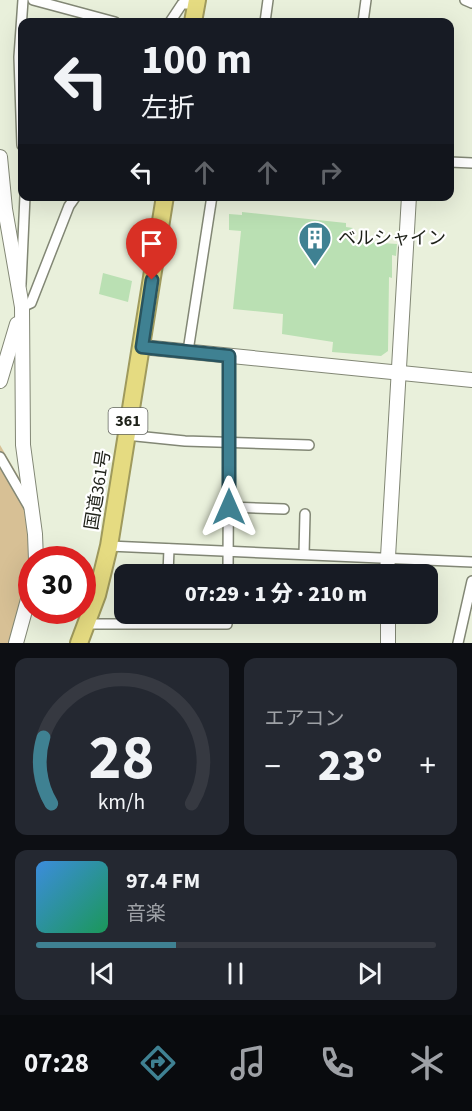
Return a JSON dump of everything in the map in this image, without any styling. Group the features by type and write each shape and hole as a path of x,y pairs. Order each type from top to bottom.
{"highway":[{"path":"194,18 197,2"},
{"name":"国道361号","path":"96,592 109,546 164,201"},
{"name":"国道361号","path":"79,643 87,624"}],"street":[{"path":"22,18 23,0"},
{"path":"33,0 100,18"},
{"path":"266,18 268,0"},
{"path":"364,18 366,0"},
{"path":"465,0 472,3"},
{"path":"173,18 182,4 197,2"},
{"path":"0,158 20,301 23,445 35,546"},
{"path":"454,162 472,163"},
{"path":"0,381 20,301 25,201"},
{"path":"20,301 31,303 72,201"},
{"path":"188,351 211,201"},
{"path":"387,564 409,201"},
{"path":"142,347 472,380"},
{"path":"228,564 229,356"},
{"path":"126,435 309,445"},
{"path":"0,457 32,512"},
{"path":"229,507 284,509"},
{"path":"304,514 304,554"},
{"path":"109,546 472,562"},
{"path":"168,564 169,549"},
{"path":"458,643 472,581"},
{"path":"16,643 21,624"},
{"path":"87,624 227,624"},
{"path":"388,624 388,643"}],"shaded area":[{"path":"0,445 39,511 42,546 18,546 18,624 28,624 22,643 0,643"}],"building":[{"name":"ベルシャイン","path":"242,212 346,223 346,227 353,228 352,241 397,244 396,256 392,255 392,278 389,277 388,351 381,356 332,352 333,342 282,334 283,314 233,309 241,231 229,230 229,214 242,215"},
{"path":"103,273 132,281 128,302 99,294"}],"place":[{"name":"ベルシャイン","path":"315,267"}],"route":[{"path":"152,280 142,347 229,356 229,507"}]}
